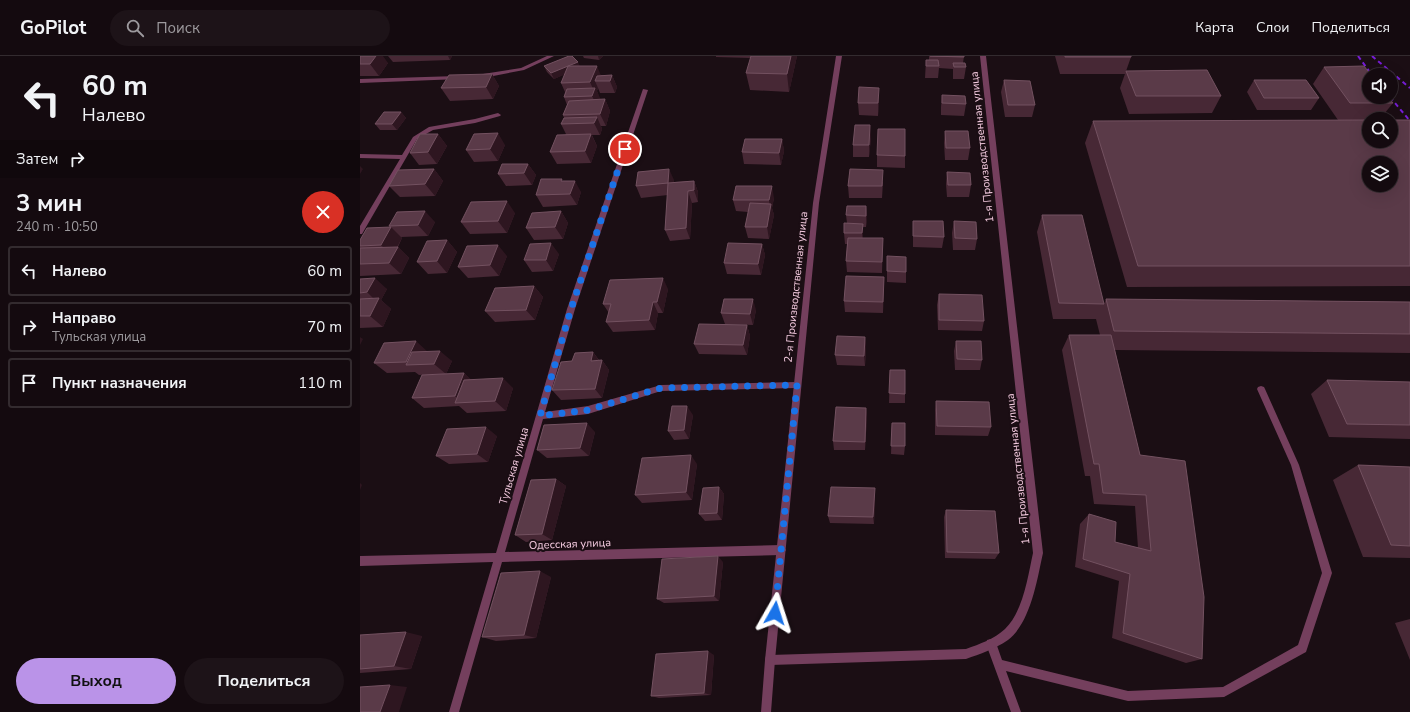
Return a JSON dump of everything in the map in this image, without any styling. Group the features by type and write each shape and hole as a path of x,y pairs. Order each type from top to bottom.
{"street":[{"path":"479,76 522,69 551,56"},
{"name":"2-я Производственная улица","path":"766,712 816,203 839,56"},
{"name":"1-я Производственная улица","path":"770,660 966,654 991,644 1014,626 1029,592 1038,553 983,56"},
{"path":"360,81 466,77"},
{"name":"Тульская улица","path":"454,712 571,309 644,90"},
{"path":"360,232 415,138 431,128 476,122 498,115"},
{"path":"360,156 404,157"},
{"path":"540,416 588,410 661,388 797,385"},
{"path":"998,664 1128,696 1224,692 1302,648 1327,573 1294,465 1261,389"},
{"name":"Одесская улица","path":"360,561 781,550"},
{"path":"991,644 1016,712"}],"building":[{"path":"360,56 376,56 370,64 360,64"},
{"path":"572,56 578,62 551,73 544,66"},
{"path":"751,56 791,56 787,74 746,73"},
{"path":"930,56 964,56 964,57"},
{"path":"1131,56 1131,57 1065,57"},
{"path":"926,60 938,60 939,66 926,66"},
{"path":"953,63 965,63 966,67 954,67"},
{"path":"568,66 597,66 590,82 561,83"},
{"path":"1364,66 1366,68 1362,68 1362,103 1350,103 1324,67"},
{"path":"1207,70 1221,96 1136,96 1126,71"},
{"path":"492,74 486,87 441,88 449,75"},
{"path":"612,75 610,81 595,81 597,76"},
{"path":"1004,80 1030,81 1035,105 1008,105"},
{"path":"1254,80 1306,80 1319,98 1264,98"},
{"path":"859,87 879,88 878,103 858,103"},
{"path":"595,88 592,96 564,97 567,89"},
{"path":"942,95 965,96 966,104 942,103"},
{"path":"605,99 600,114 563,115 569,101"},
{"path":"384,112 401,112 392,124 375,124"},
{"path":"597,117 594,123 561,124 564,118"},
{"path":"1362,120 1362,148 1398,148 1398,120 1410,120 1410,266 1138,266 1093,121"},
{"path":"855,125 870,125 869,145 853,145"},
{"path":"878,129 905,129 905,156 877,155"},
{"path":"945,131 968,131 970,148 946,148"},
{"path":"498,133 490,149 466,150 474,134"},
{"path":"420,134 438,134 428,152 410,153"},
{"path":"591,134 585,151 550,152 557,135"},
{"path":"745,139 782,139 779,153 742,152"},
{"path":"502,164 528,164 524,173 498,174"},
{"path":"434,169 425,184 389,186 398,170"},
{"path":"669,169 668,183 636,186 638,172"},
{"path":"850,169 883,170 882,186 848,186"},
{"path":"947,172 970,173 971,185 948,185"},
{"path":"541,179 562,179 561,181 575,181 570,194 536,195"},
{"path":"694,181 694,190 688,191 686,228 665,230 668,183"},
{"path":"736,186 772,186 769,200 733,200"},
{"path":"507,201 498,221 461,222 471,202"},
{"path":"750,203 771,204 767,227 745,227"},
{"path":"847,206 866,206 866,216 846,215"},
{"path":"425,211 418,225 389,226 397,212"},
{"path":"561,211 555,227 526,228 532,213"},
{"path":"1042,215 1082,215 1104,304 1059,303"},
{"path":"913,221 943,221 944,237 913,236"},
{"path":"954,221 976,222 977,239 955,238"},
{"path":"844,223 863,224 862,233 844,233"},
{"path":"391,227 381,245 360,246 360,240 367,228"},
{"path":"848,238 883,238 882,262 846,261"},
{"path":"447,240 437,261 417,262 427,241"},
{"path":"551,243 546,260 524,260 530,244"},
{"path":"728,243 762,244 758,264 724,263"},
{"path":"498,245 490,265 458,267 467,246"},
{"path":"398,247 389,263 360,264 360,248"},
{"path":"887,256 906,257 906,272 887,271"},
{"path":"846,276 884,277 883,302 844,301"},
{"path":"375,278 367,292 360,293 360,279"},
{"path":"663,278 657,302 653,302 649,320 606,322 611,304 603,304 610,280"},
{"path":"534,286 526,310 485,311 495,288"},
{"path":"939,294 982,295 984,321 939,320"},
{"path":"379,298 370,316 360,316 360,299"},
{"path":"724,299 753,299 750,314 721,313"},
{"path":"1106,299 1410,302 1410,334 1114,331"},
{"path":"699,324 747,325 743,345 694,344"},
{"path":"1069,335 1111,335 1140,455 1185,461 1204,597 1202,659 1123,633 1130,574 1083,559 1089,514 1116,522 1115,542 1151,551 1146,495 1103,493 1099,464 1094,464"},
{"path":"837,336 865,337 864,356 835,355"},
{"path":"416,341 406,362 374,363 384,343"},
{"path":"956,341 981,341 982,360 957,359"},
{"path":"440,351 434,364 406,365 412,352"},
{"path":"593,352 591,361 602,360 595,389 552,390 561,362 572,361 575,353"},
{"path":"890,370 905,370 905,394 889,393"},
{"path":"464,373 455,396 412,398 422,375"},
{"path":"503,378 495,401 455,403 464,380"},
{"path":"1327,380 1410,382 1410,425 1347,424"},
{"path":"936,401 989,402 991,427 937,426"},
{"path":"672,406 687,406 684,430 668,431"},
{"path":"836,407 866,408 865,442 833,441"},
{"path":"587,423 580,448 537,450 544,425"},
{"path":"892,423 905,423 905,446 891,446"},
{"path":"486,427 477,454 436,456 447,429"},
{"path":"691,455 686,492 635,495 642,458"},
{"path":"1358,465 1410,467 1410,546 1391,545"},
{"path":"556,479 542,534 515,535 531,480"},
{"path":"719,487 717,513 699,514 703,488"},
{"path":"831,487 875,488 873,517 828,516"},
{"path":"946,510 995,511 999,553 947,552"},
{"path":"718,556 714,596 657,599 662,559"},
{"path":"540,571 524,635 482,637 501,573"},
{"path":"406,632 394,666 360,669 360,635"},
{"path":"708,651 704,693 651,696 656,654"},
{"path":"390,685 380,712 360,712 360,687"}],"railway":[{"path":"1358,56 1367,68"},
{"path":"1372,56 1410,88"},
{"path":"1396,104 1410,121"}],"route":[{"path":"625,149 571,309 540,416 588,410 661,388 797,385 775,613"}]}
